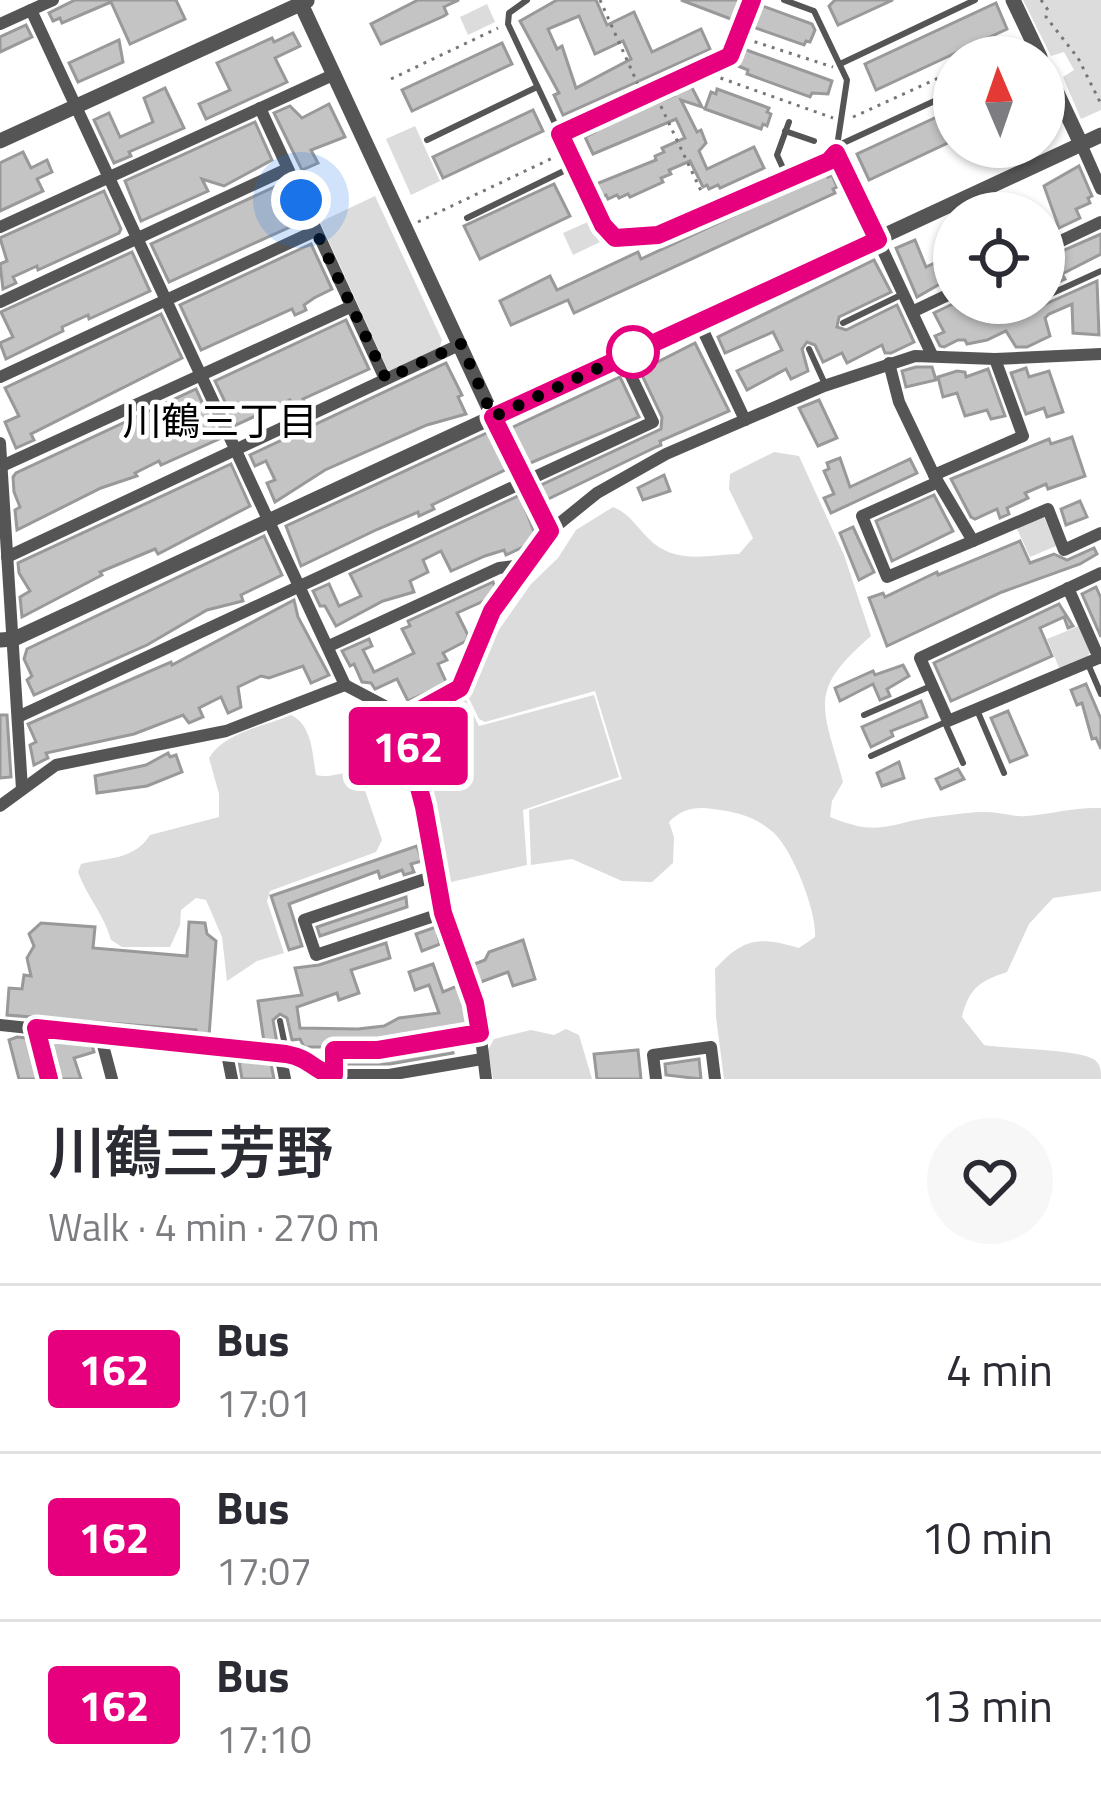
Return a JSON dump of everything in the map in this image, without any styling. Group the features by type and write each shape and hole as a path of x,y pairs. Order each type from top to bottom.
{"street":[{"path":"0,24 53,0"},
{"path":"1013,0 1030,36"},
{"path":"0,141 304,1 493,417 550,531"},
{"path":"31,10 345,685 400,714 411,715 460,688 484,625 523,565 550,531 615,481 826,385 889,363 932,355 1101,354"},
{"path":"0,227 335,74"},
{"path":"260,108 386,379"},
{"path":"1065,112 1101,188"},
{"path":"7,640 1101,135"},
{"path":"0,302 287,169"},
{"path":"1065,239 1101,222"},
{"path":"0,377 315,231"},
{"path":"878,240 932,355"},
{"path":"912,312 933,302"},
{"path":"2,466 350,307"},
{"path":"699,322 745,420"},
{"path":"7,557 461,344"},
{"path":"20,716 652,422 622,357"},
{"path":"995,358 1024,436 862,516 887,577 1048,509 1064,550 1101,533"},
{"path":"889,363 899,402 973,541"},
{"path":"0,443 7,640 20,716 22,789"},
{"path":"329,646 499,568 523,565"},
{"path":"1068,588 1096,660 947,723 921,654 1101,573"},
{"path":"0,806 56,765 226,731 345,685"},
{"path":"400,714 424,807 443,913 475,1003 486,1079"},
{"path":"434,876 304,920 316,955 443,913"},
{"path":"0,1025 283,1054 308,1058 320,1072 334,1075 389,1077 482,1059"},
{"path":"36,1028 49,1079"},
{"path":"334,1075 334,1050 378,1050 480,1033"},
{"path":"100,1034 112,1079"},
{"path":"656,1079 653,1055 711,1047 715,1079"},
{"path":"226,1048 232,1079"},
{"path":"283,1054 285,1079"}],"lane":[{"path":"527,0 509,13 508,24 603,225 615,238 658,235 829,161 838,149 933,102"},
{"path":"560,134 730,56 752,0"},
{"path":"784,0 814,10 847,80 838,149 878,240"},
{"path":"840,64 975,0"},
{"path":"427,140 538,87"},
{"path":"788,179 777,155 789,122"},
{"path":"785,131 814,141"},
{"path":"467,218 574,166"},
{"path":"1065,287 1101,271"},
{"path":"843,323 903,294"},
{"path":"809,349 826,385"},
{"path":"1096,660 1101,694"},
{"path":"864,715 932,686"},
{"path":"977,710 1004,772"},
{"path":"871,756 947,723 963,763"},
{"path":"280,1022 283,1054"}],"path":[{"path":"600,0 643,96"},
{"path":"1041,0 1048,10 1046,17 1078,58 1101,104"},
{"path":"392,79 508,24"},
{"path":"738,36 830,69 840,64"},
{"path":"699,71 842,121 933,80"},
{"path":"654,91 702,193"},
{"path":"406,228 568,151"}],"shaded area":[{"path":"1023,0 1101,0 1101,110 1081,119 1065,82 1065,76 1074,70 1065,54 1065,36 1041,36"},
{"path":"487,4 495,22 468,35 460,17"},
{"path":"415,126 440,181 411,195 386,139"},
{"path":"375,196 442,340 439,350 394,371 388,370 320,222"},
{"path":"590,221 600,242 573,255 563,233"},
{"path":"774,452 799,456 844,555 871,636 850,655 828,687 826,717 843,782 832,801 830,817 875,828 970,813 1022,816 1101,808 1101,891 1053,898 1029,924 1007,972 977,987 962,1017 984,1045 1087,1056 1098,1064 1101,1079 724,1079 715,969 752,942 799,948 815,937 802,882 774,833 745,816 695,808 669,822 673,863 652,882 622,881 572,859 531,865 529,810 622,779 595,691 485,722 465,690 477,661 576,530 613,507 669,552 691,557 739,554 753,538 729,489 730,474"},
{"path":"1044,517 1056,546 1030,557 1017,529"},
{"path":"1079,626 1090,652 1087,658 1060,670 1047,639"},
{"path":"463,694 479,726 594,695 619,777 523,810 527,865 442,884 410,728 414,720"},
{"path":"291,715 308,733 316,775 359,773 382,840 376,852 270,891 267,901 284,953 257,961 227,981 222,937 206,900 196,898 181,910 170,947 122,947 111,940 78,872 81,864 128,854 150,835 219,817 219,794 209,758 235,736"},
{"path":"566,1029 579,1035 592,1079 493,1079 488,1050 494,1039 531,1030 554,1035"}],"building":[{"path":"75,0 176,0 185,19 130,44 111,2 62,23 60,18 53,21 49,13"},
{"path":"418,0 459,0 444,7 444,16 381,44 371,24"},
{"path":"557,0 596,0 607,25 634,12 652,52 701,29 710,49 563,115 554,95 559,93 520,21","holes":["579,16 595,54 623,41 631,59 576,88 562,46 557,49 548,29"]},
{"path":"681,0 740,0 744,1 736,21"},
{"path":"835,0 893,0 838,25 829,6"},
{"path":"996,3 1007,29 992,36 933,36 933,63 876,90 865,64"},
{"path":"760,5 812,24 815,30 810,42 804,45 750,26"},
{"path":"26,25 32,37 0,52 0,37"},
{"path":"293,33 300,46 275,58 287,82 206,119 199,104 230,90 217,63"},
{"path":"119,40 123,62 78,82 69,63"},
{"path":"502,43 512,64 412,111 402,90"},
{"path":"741,48 832,81 828,94 812,93 810,97 747,74 736,61"},
{"path":"690,84 702,107 681,100 706,143 699,151 707,169 754,147 764,168 709,189 703,187 690,161 669,170 663,182 630,197 602,197 596,184 656,160 662,148 685,138 676,119 593,154 585,137"},
{"path":"165,88 184,128 114,163 94,120 109,113 120,137 153,122 144,98"},
{"path":"717,89 769,108 767,126 761,129 705,109 711,92 716,94"},
{"path":"329,104 345,137 311,150 318,163 302,170 274,113 290,106 302,118"},
{"path":"533,110 543,131 443,178 433,157"},
{"path":"933,119 933,150 869,180 857,154"},
{"path":"255,122 272,160 224,186 202,179 208,191 141,221 125,181"},
{"path":"23,152 31,168 47,160 52,172 37,179 43,191 0,211 0,163"},
{"path":"1079,166 1092,196 1090,203 1076,209 1080,218 1065,225 1065,192 1046,192 1044,186"},
{"path":"825,173 832,175 835,193 574,313 568,300 511,325 500,301 550,276 557,290 638,252 641,259"},
{"path":"283,183 301,222 169,282 151,244"},
{"path":"554,184 570,216 480,259 464,226"},
{"path":"104,191 119,233 13,277 16,283 3,289 0,264 7,261 0,238"},
{"path":"1101,234 1101,254 1065,272 1065,250"},
{"path":"915,240 926,267 933,264 933,288 917,297 896,248"},
{"path":"311,244 332,289 304,305 306,310 295,315 292,309 201,350 180,305"},
{"path":"132,252 150,291 62,327 63,331 6,359 0,343 13,337 1,312"},
{"path":"874,260 891,292 839,317 837,327 846,330 897,305 914,342 891,353 885,353 882,345 847,363 842,353 823,362 815,345 807,342 802,349 808,371 791,379 786,369 747,390 737,371 782,350 773,332 725,353 718,337"},
{"path":"1097,281 1099,335 1073,333 1072,304 1065,307 1065,295"},
{"path":"161,314 182,358 31,434 34,440 16,448 5,422 19,416 5,388"},
{"path":"346,320 369,369 303,399 306,405 295,410 290,400 236,425 215,381"},
{"path":"940,324 1047,324 1050,336 1016,347 1006,331 987,340 967,344 958,340 944,347 935,336 944,332"},
{"path":"695,343 729,411 546,500 539,486 661,429 662,417 640,371"},
{"path":"446,363 466,414 427,425 325,470 275,502 267,483 275,480 266,461 255,466 250,455"},
{"path":"932,367 936,380 906,387 902,371"},
{"path":"1026,368 1029,377 1049,371 1063,412 1047,417 1044,408 1026,414 1011,373"},
{"path":"988,369 1005,416 991,419 987,410 965,416 957,393 943,397 938,377 957,371 965,372 966,377"},
{"path":"620,377 639,417 528,464 511,428"},
{"path":"196,389 219,439 161,465 159,461 135,473 137,476 101,488 17,530 16,473"},
{"path":"819,400 837,438 818,446 799,408"},
{"path":"489,432 507,469 432,505 434,509 378,529 301,566 286,526"},
{"path":"1072,437 1085,476 1025,493 1028,498 1007,508 1009,514 1000,518 997,509 971,517 951,479 1049,439 1051,444"},
{"path":"840,458 850,487 910,459 917,473 831,513 824,498 834,494 824,471 829,469 827,463"},
{"path":"231,464 250,506 158,554 155,549 100,572 102,575 22,617 20,597 30,591 18,563"},
{"path":"664,475 670,491 643,500 638,488"},
{"path":"520,495 535,534 527,545 451,571 441,551 423,560 428,572 410,581 414,592 383,601 336,626 325,606 320,606 313,591 329,584 339,606 361,596 350,574"},
{"path":"934,495 953,531 892,561 876,521"},
{"path":"1080,501 1087,517 1066,525 1061,509"},
{"path":"853,527 874,572 859,580 840,533"},
{"path":"264,536 282,575 241,595 243,601 207,610 147,645 34,695 27,680 32,676 24,659 27,649"},
{"path":"1020,541 1030,563 1054,554 1067,560 1094,548 1097,554 887,646 869,598 883,593 885,597"},
{"path":"493,582 495,588 488,599 457,613 468,635 466,641 443,653 447,660 438,664 447,684 408,701 397,679 375,689 362,682 342,651 369,639 372,646 363,650 374,672 414,653 402,629 410,626 408,621"},
{"path":"1096,587 1101,598 1101,637 1082,594"},
{"path":"294,600 329,675 311,683 303,666 269,678 261,676 238,687 241,707 228,713 221,697 199,708 203,717 189,723 183,715 134,734 46,753 48,758 34,765 30,745 36,742 28,724 172,665"},
{"path":"1059,604 1073,626 1068,628 1064,617 1040,628 1052,656 951,701 934,663"},
{"path":"903,665 909,676 887,689 890,696 880,700 873,684 840,701 835,688 873,671 875,675"},
{"path":"1086,684 1101,719 1101,749 1096,738 1092,739 1082,703 1077,705 1071,690"},
{"path":"921,701 927,717 891,731 893,736 871,747 862,727"},
{"path":"1008,711 1027,755 1010,762 991,718"},
{"path":"0,715 7,715 11,777 0,778"},
{"path":"168,753 176,755 182,772 147,786 97,793 95,776 146,765"},
{"path":"899,762 904,778 882,786 877,773"},
{"path":"385,764 396,775 385,786 374,775"},
{"path":"958,769 964,779 941,789 936,779"},
{"path":"417,846 422,861 411,864 414,872 404,875 402,870 380,878 378,871 289,904 302,946 289,950 271,896"},
{"path":"406,897 407,907 320,936 317,927"},
{"path":"189,922 205,923 207,934 216,941 209,1036 196,1035 196,1030 7,1015 9,988 22,989 24,975 31,976 27,958 34,946 29,934 41,923 95,927 93,948 187,956"},
{"path":"436,927 440,944 422,951 416,934"},
{"path":"523,940 535,979 513,986 508,972 478,983 472,965 485,960 489,952"},
{"path":"386,943 390,958 351,970 359,993 339,1000 337,993 297,1007 300,1028 358,1029 439,1013 429,985 415,990 409,972 433,964 443,992 457,986 469,1024 304,1047 300,1039 292,1040 287,1018 280,1014 273,1020 277,1043 264,1042 258,1001 302,995 295,968"},
{"path":"27,1038 38,1079 19,1079 9,1040"},
{"path":"50,1041 92,1045 94,1052 74,1058 81,1079 59,1079"},
{"path":"452,1048 453,1053 390,1064 345,1064 345,1060 379,1060"},
{"path":"638,1050 641,1079 597,1079 594,1054"},
{"path":"699,1059 701,1079 666,1075 665,1064"},
{"path":"239,1061 271,1064 274,1079 242,1079"}],"bus line":[{"name":"162","path":"49,1079 36,1028 286,1054 308,1058 320,1072 334,1075 334,1050 378,1050 480,1033 475,1003 443,913 424,807 400,714 411,715 460,688 492,611 550,531 493,417 878,240 836,153 829,161 650,238 615,238 603,225 560,134 730,56 752,0"}],"district":[{"name":"川鶴三丁目","path":"220,420"}],"route":[{"path":"301,200 386,379 461,344 493,417 633,352"}]}
